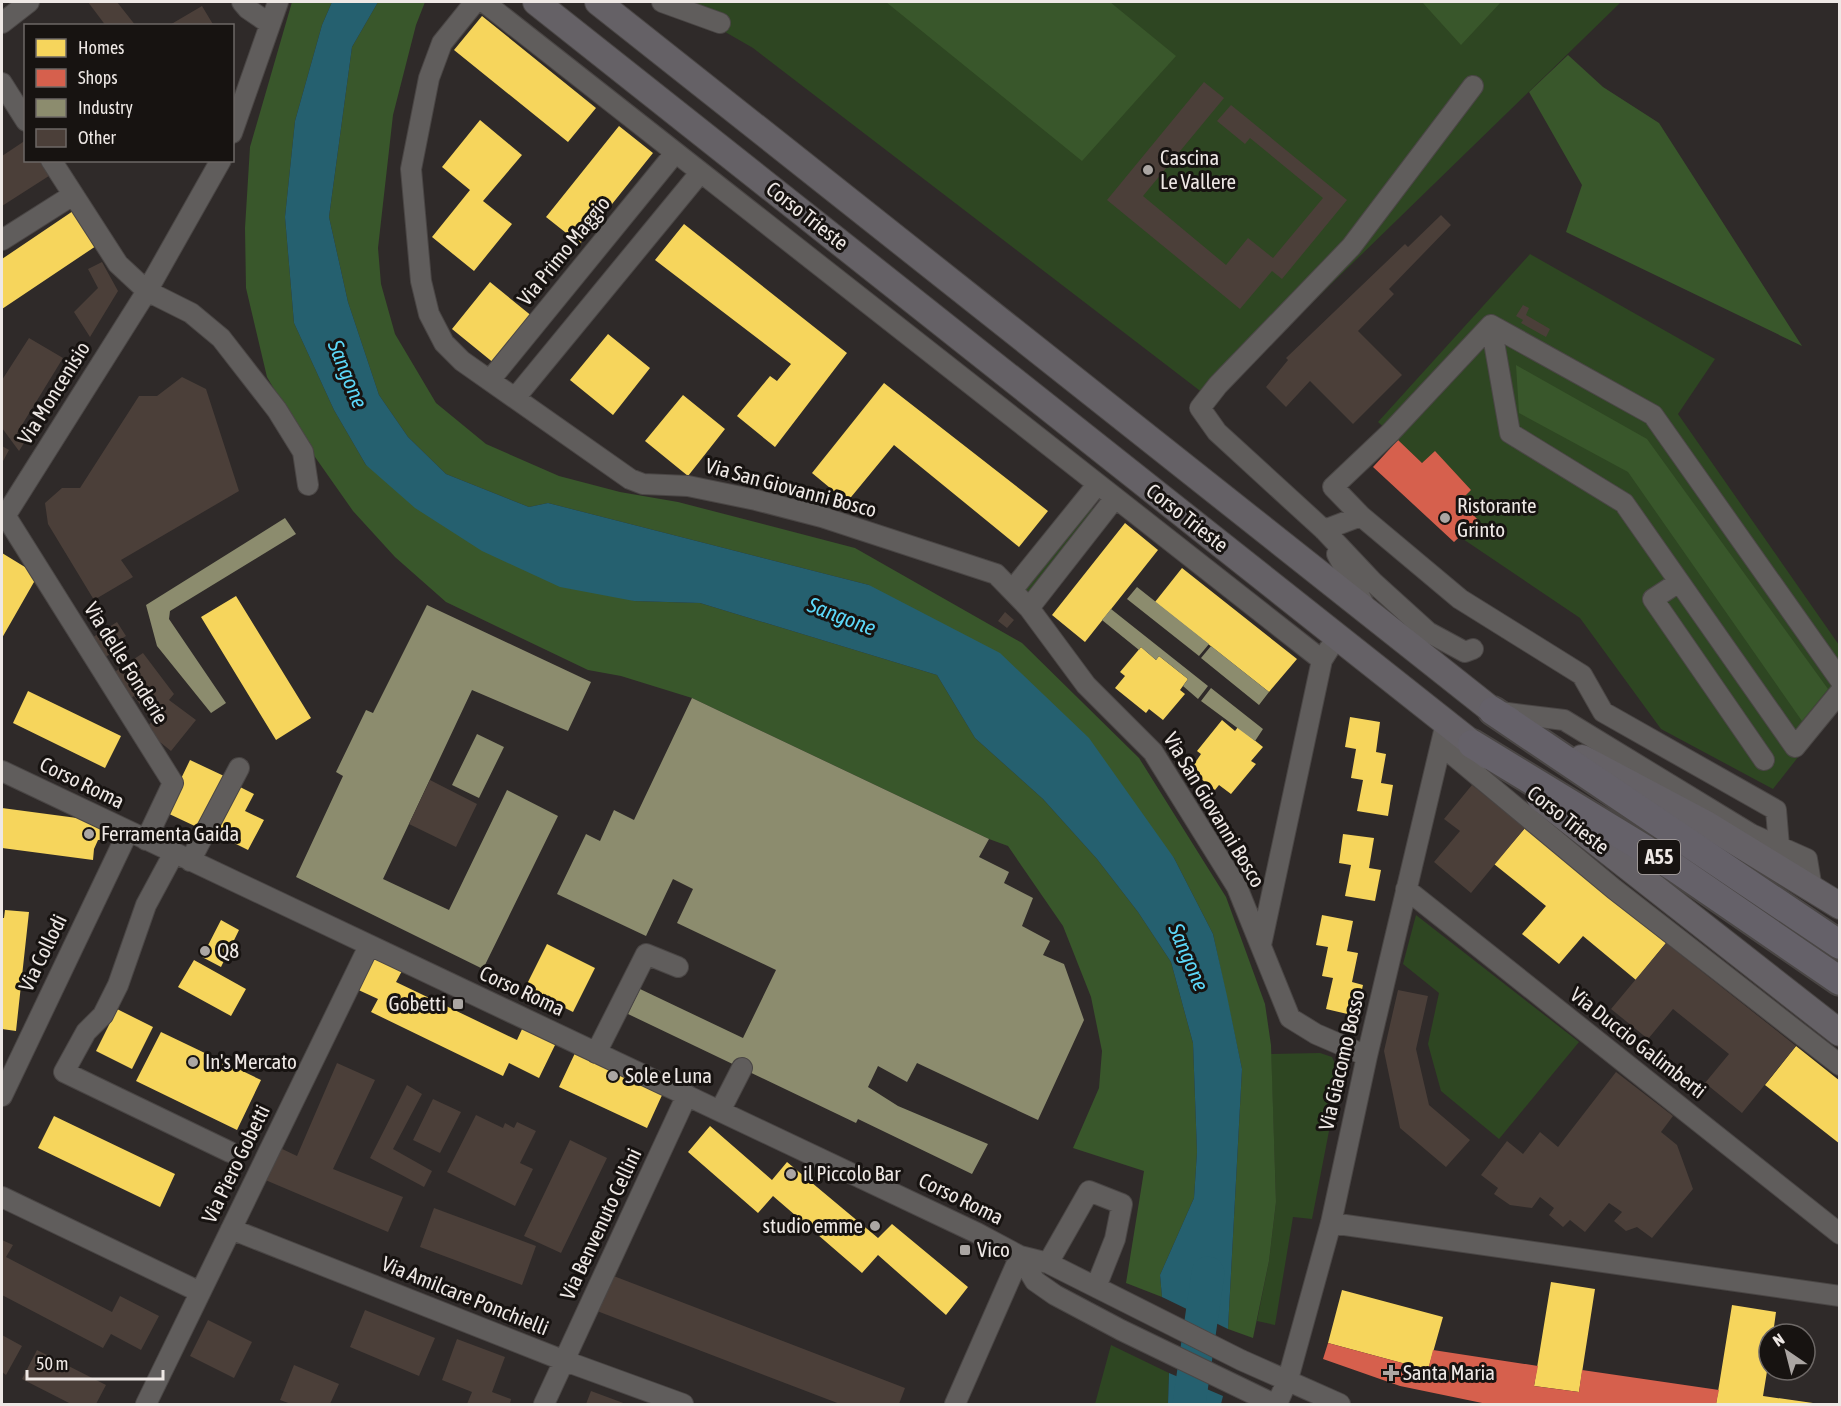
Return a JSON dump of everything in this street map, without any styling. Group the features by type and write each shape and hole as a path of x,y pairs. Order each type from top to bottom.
{"highway":[{"name":"A55","path":"1493,711 1839,945"},
{"name":"A55","path":"1472,744 1674,867 1839,981"}],"main road":[{"name":"Corso Trieste","path":"536,2 1338,638 1443,734 1472,744 1839,1033"},
{"name":"Corso Trieste","path":"598,2 1493,711 1708,825 1839,906"}],"street":[{"path":"2,23 29,2"},
{"path":"242,2 270,24"},
{"path":"234,127 278,2"},
{"name":"Via San Giovanni Bosco","path":"475,2 442,43 429,78 411,169 421,281 429,314 444,343 462,361 630,479 643,484 688,486 822,517 996,574 1029,608 1086,685 1154,752 1237,887 1290,1018 1316,1034 1367,1056"},
{"name":"Corso Trieste","path":"484,2 1322,660"},
{"path":"662,2 720,22"},
{"path":"2,83 24,118"},
{"path":"1473,86 1351,247 1218,385 1200,408 1217,432 1324,530 1374,583 1428,632 1465,652 1473,649"},
{"name":"Via Primo Maggio","path":"490,380 675,153"},
{"path":"52,162 118,264 147,291 191,313 221,338 277,410 303,452 308,485"},
{"name":"Via Moncenisio","path":"3,518 147,291 220,162"},
{"path":"515,398 700,173"},
{"path":"2,240 73,195"},
{"path":"1491,325 1390,433 1333,487 1361,516 1460,599 1582,675 1604,712 1776,810 1779,846"},
{"path":"1491,325 1510,433 1624,503 1795,747 1839,692"},
{"path":"1491,325 1653,415 1839,680"},
{"path":"1013,589 1097,485"},
{"path":"1029,608 1115,498"},
{"path":"1324,530 1361,516"},
{"name":"Via delle Fonderie","path":"3,518 173,783 146,840"},
{"path":"1324,530 1369,613"},
{"path":"1679,582 1653,598 1764,760"},
{"name":"Via San Giovanni Bosco","path":"1261,945 1322,660 1338,638"},
{"path":"1493,711 1564,720 1751,834 1807,859 1812,889"},
{"path":"1443,734 1614,889 1839,1065"},
{"name":"Via Giacomo Bosso","path":"1275,1404 1288,1379 1331,1223 1367,1056 1443,734"},
{"path":"230,1152 64,1072 86,1032 103,1015 118,985 146,905 182,857 239,768"},
{"name":"Corso Roma","path":"2,771 687,1095 1020,1256 1048,1263 1241,1359 1340,1404"},
{"name":"Via Collodi","path":"2,1096 6,1072 128,832"},
{"name":"Via Duccio Galimberti","path":"1406,889 1839,1234"},
{"name":"Via Piero Gobetti","path":"146,1404 369,946"},
{"path":"596,1053 646,954 678,967"},
{"path":"720,1111 742,1068"},
{"name":"Via Benvenuto Cellini","path":"544,1404 687,1095"},
{"path":"1048,1263 1089,1191 1122,1204 1115,1239 1096,1287"},
{"path":"2,1197 200,1292"},
{"path":"1331,1223 1839,1296"},
{"name":"Via Amilcare Ponchielli","path":"231,1229 565,1361 683,1404"},
{"path":"1020,1256 1035,1281 1055,1295 1121,1330 1275,1404"},
{"path":"955,1404 1020,1256"},
{"path":"1220,1378 1271,1388 1288,1379"}],"green space":[{"path":"292,2 332,2 322,25 295,121 285,217 294,323 334,410 366,465 634,601 700,603 937,675 975,738 1043,799 1097,859 1138,912 1171,962 1193,1043 1197,1152 1194,1198 1160,1275 1162,1297 1126,1283 1144,1171 1073,1148 1099,1088 1102,1051 1091,997 1063,926 1008,846 692,698 621,676 588,670 446,602 395,557 353,511 308,447 267,377 246,288 245,228 250,147"},
{"path":"378,2 425,2 416,25 393,115 378,248 381,284 395,334 436,403 486,444 559,476 620,492 678,502 855,548 1022,643 1139,758 1226,897 1265,1004 1271,1045 1276,1202 1269,1261 1253,1338 1228,1329 1242,1069 1213,934 1174,858 869,585 548,503 529,507 446,474 408,437 379,395 348,302 329,217 352,47"},
{"path":"673,2 1621,2 1212,400 753,48"},
{"path":"886,2 1110,2 1176,56 1082,161"},
{"path":"1422,2 1501,2 1461,45"},
{"path":"1568,55 1603,87 1659,123 1802,346 1566,232 1582,185 1529,92"},
{"path":"1530,254 1715,359 1678,414 1839,645 1839,705 1773,789 1661,729 1580,618 1460,537 1478,520 1460,501 1471,490 1435,452 1422,463 1378,422"},
{"path":"1516,365 1647,439 1828,689 1802,721 1628,472 1519,413"},
{"path":"1089,507 1094,509 1031,593 1026,595 1023,586"},
{"path":"1416,915 1579,1042 1499,1139 1441,1091 1428,1044 1439,993 1403,964"},
{"path":"1320,1053 1332,1057 1340,1074 1312,1219 1293,1217 1275,1325 1257,1321 1269,1261 1276,1202 1271,1054"},
{"path":"1111,1345 1169,1373 1168,1404 1095,1404"}],"water":[{"path":"332,2 378,2 352,47 329,217 348,302 379,395 408,437 446,474 529,507 548,503 869,585 1000,653 1089,738 1174,858 1213,934 1242,1069 1228,1329 1162,1297 1160,1275 1194,1198 1197,1152 1193,1043 1171,962 1138,912 1097,859 1043,799 975,738 937,675 700,603 634,601 560,587 482,551 415,508 366,465 334,410 294,323 285,217 295,121 322,25"},
{"path":"1169,1373 1223,1396 1221,1404 1168,1404"}],"building: Homes":[{"path":"482,16 596,108 568,142 454,50"},
{"path":"480,120 522,155 483,201 512,224 474,271 432,237 470,190 442,167"},
{"path":"619,126 653,153 580,244 546,217"},
{"path":"76,209 96,246 2,309 2,259"},
{"path":"684,224 847,353 775,447 737,416 770,376 777,381 791,364 655,260"},
{"path":"490,282 533,317 495,364 452,329"},
{"path":"608,334 650,368 613,415 570,380"},
{"path":"884,383 1048,511 1019,547 894,445 847,502 812,473"},
{"path":"683,395 725,429 688,476 645,441"},
{"path":"1125,523 1158,550 1085,642 1052,615"},
{"path":"2,553 38,575 2,638"},
{"path":"1182,568 1297,659 1269,692 1155,602"},
{"path":"236,596 311,718 276,740 201,617"},
{"path":"1141,647 1156,660 1159,656 1188,679 1180,690 1185,694 1163,720 1149,709 1146,713 1115,688 1125,676 1120,672"},
{"path":"28,691 121,736 105,768 13,723"},
{"path":"1350,717 1380,722 1376,752 1386,754 1381,783 1393,785 1388,816 1357,811 1363,780 1351,778 1356,749 1345,747"},
{"path":"1222,720 1235,731 1238,727 1263,747 1251,761 1256,764 1231,794 1219,785 1215,790 1190,770 1201,754 1197,751"},
{"path":"190,760 224,776 199,828 165,812"},
{"path":"234,784 254,794 245,811 264,820 248,850 210,831"},
{"path":"2,808 107,822 107,832 103,831 102,840 98,840 93,860 2,848"},
{"path":"1525,828 1666,943 1636,980 1583,936 1559,964 1522,934 1546,906 1494,864"},
{"path":"1343,834 1374,838 1369,868 1381,870 1375,901 1345,896 1351,865 1339,863"},
{"path":"5,910 29,912 16,1031 2,1029 2,918 4,918"},
{"path":"1322,915 1353,921 1347,951 1358,953 1352,982 1363,985 1356,1016 1326,1009 1333,978 1322,976 1328,947 1316,945"},
{"path":"221,920 239,930 221,967 202,957"},
{"path":"547,944 595,968 573,1012 525,988"},
{"path":"369,952 403,969 396,982 517,1040 523,1027 556,1043 539,1078 509,1063 503,1076 371,1012 378,999 352,987"},
{"path":"194,960 246,989 231,1016 178,987"},
{"path":"117,1009 153,1027 132,1069 96,1051"},
{"path":"161,1032 261,1080 237,1130 136,1081"},
{"path":"1796,1046 1840,1081 1840,1144 1765,1085"},
{"path":"576,1051 663,1093 647,1128 559,1087"},
{"path":"54,1116 175,1174 160,1207 38,1148"},
{"path":"710,1126 772,1180 787,1162 878,1238 892,1224 968,1287 946,1315 878,1255 862,1273 773,1196 758,1213 688,1152"},
{"path":"1551,1282 1595,1289 1579,1392 1534,1386"},
{"path":"1342,1290 1443,1317 1428,1370 1328,1343"},
{"path":"1732,1305 1776,1312 1775,1322 1757,1322 1757,1382 1765,1382 1763,1396 1820,1404 1716,1404"}],"building: Shops":[{"path":"1398,440 1422,463 1435,451 1471,490 1460,501 1478,520 1454,542 1373,467"},
{"path":"1328,1343 1428,1370 1433,1350 1538,1366 1534,1386 1579,1392 1582,1370 1719,1390 1716,1404 1487,1404 1400,1386 1323,1359"}],"building: Industry":[{"path":"285,518 296,534 170,611 169,619 226,703 211,713 157,646 146,605"},
{"path":"1137,587 1209,644 1199,656 1127,599"},
{"path":"427,605 591,682 568,731 472,690 383,879 449,910 507,790 558,816 483,969 296,877 343,776 336,772 366,710 373,713"},
{"path":"1111,609 1208,686 1198,699 1183,686 1188,679 1159,656 1156,660 1141,647 1139,650 1102,620"},
{"path":"1211,646 1269,692 1259,705 1201,658"},
{"path":"1211,688 1263,729 1255,741 1201,701"},
{"path":"692,698 989,839 979,857 1009,872 1004,883 1033,898 1022,926 1050,941 1043,955 1064,964 1084,1020 1038,1120 917,1063 907,1082 878,1066 868,1087 898,1106 988,1144 972,1174 858,1119 856,1123 628,1014 640,989 743,1038 776,970 677,923 693,889 673,879 646,936 557,894 586,834 600,841 614,810 634,820"},
{"path":"477,734 504,747 479,798 452,785"}],"building: Other":[{"path":"88,2 117,2 134,24 104,24"},
{"path":"202,6 213,24 171,24"},
{"name":"Cascina Le Vallere","path":"1204,82 1224,98 1143,196 1226,265 1248,238 1273,258 1323,198 1250,138 1245,144 1217,121 1231,105 1347,200 1282,279 1272,271 1240,309 1107,200"},
{"path":"24,141 24,162 44,162 52,174 2,206 2,156"},
{"path":"1441,215 1451,225 1389,289 1394,294 1358,331 1402,375 1353,424 1310,381 1286,407 1266,387 1288,360 1286,358 1405,244 1408,247"},
{"path":"102,262 118,291 90,337 74,312 98,288 88,269"},
{"path":"1523,305 1529,308 1526,315 1550,329 1546,337 1521,323 1523,320 1516,316"},
{"path":"29,338 63,358 17,433 26,440 19,451 2,428 2,380"},
{"path":"182,377 206,389 239,491 121,560 133,577 94,600 48,524 45,503 62,488 80,488 139,396 157,396"},
{"path":"2,446 9,450 2,463"},
{"path":"1005,612 1014,620 1007,628 998,621"},
{"path":"117,622 126,636 118,641 122,647 102,659 90,639"},
{"path":"143,653 174,694 169,700 196,720 171,751 145,730 152,721 134,696 128,700 110,675"},
{"path":"430,780 477,804 456,847 409,824"},
{"path":"1472,785 1525,828 1471,893 1434,862 1460,831 1444,819"},
{"path":"1666,943 1796,1046 1742,1113 1705,1083 1729,1054 1673,1009 1648,1039 1611,1009"},
{"path":"1398,990 1428,996 1416,1049 1429,1105 1470,1140 1446,1167 1400,1128 1384,1051"},
{"path":"337,1063 375,1080 333,1169 403,1197 388,1232 263,1179 278,1147 297,1156"},
{"path":"1616,1072 1673,1116 1661,1132 1677,1145 1693,1189 1652,1238 1637,1227 1626,1231 1614,1221 1622,1212 1609,1203 1585,1232 1570,1220 1563,1227 1549,1215 1554,1208 1540,1197 1532,1208 1510,1205 1494,1194 1498,1188 1481,1175 1507,1141 1523,1154 1540,1132 1558,1147"},
{"path":"407,1085 422,1094 393,1149 432,1171 424,1187 370,1158"},
{"path":"433,1099 461,1112 440,1153 413,1140"},
{"path":"476,1115 503,1128 505,1123 514,1128 517,1122 536,1131 520,1163 533,1169 515,1206 447,1172"},
{"path":"570,1140 607,1158 561,1253 524,1236"},
{"path":"434,1208 536,1246 522,1285 420,1247"},
{"path":"2,1240 13,1245 6,1257 112,1312 120,1296 159,1316 141,1350 111,1334 103,1348 2,1295"},
{"path":"611,1275 905,1388 899,1404 840,1404 597,1311"},
{"path":"365,1310 435,1338 419,1376 350,1347"},
{"path":"208,1320 252,1342 234,1378 190,1356"},
{"path":"2,1335 22,1346 6,1375 2,1372"},
{"path":"457,1339 505,1357 492,1392 511,1399 510,1404 467,1404 472,1392 442,1380"},
{"path":"37,1350 106,1385 96,1404 71,1404 22,1379"},
{"path":"294,1365 339,1384 330,1404 291,1404 280,1400"},
{"path":"591,1391 626,1404 586,1404"}],"waterway":[{"name":"Sangone","path":"1189,1404 1208,1273"}],"place":[{"name":"Cascina Le Vallere","path":"1148,170"},
{"name":"Ristorante Grinto","path":"1445,518"},
{"name":"Ferramenta Gaida","path":"89,834"},
{"name":"Q8","path":"205,951"},
{"name":"Gobetti","path":"458,1004"},
{"name":"In's Mercato","path":"193,1062"},
{"name":"Sole e Luna","path":"613,1076"},
{"name":"il Piccolo Bar","path":"791,1174"},
{"name":"studio emme","path":"875,1226"},
{"name":"Vico","path":"965,1250"},
{"name":"Santa Maria","path":"1391,1373"}]}
